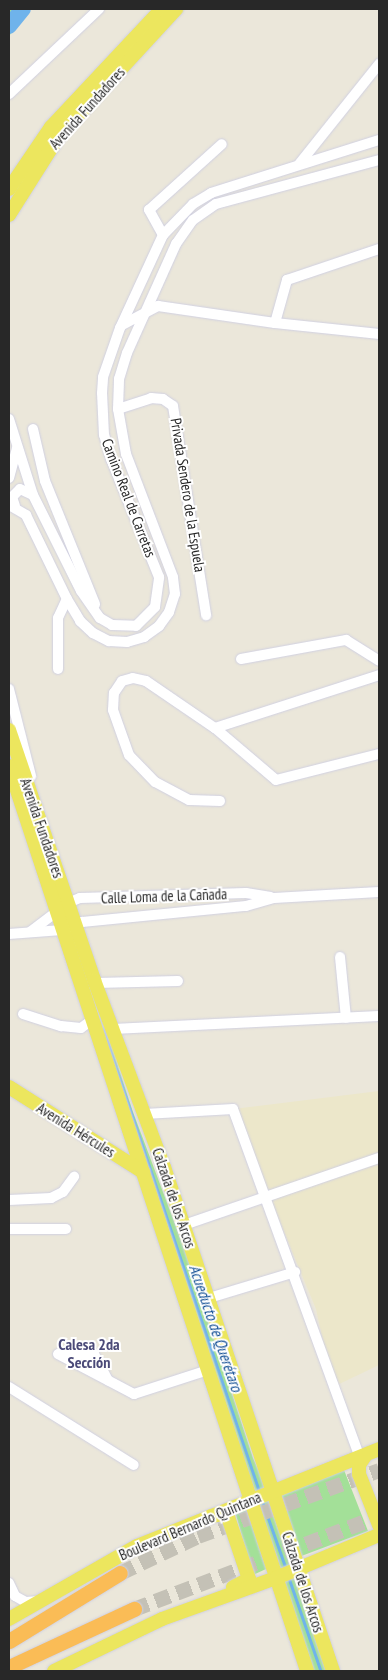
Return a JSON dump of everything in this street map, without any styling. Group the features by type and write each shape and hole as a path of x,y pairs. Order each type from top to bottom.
{"highway":[{"name":"Boulevard Bernardo Quintana","path":"9,1641 120,1573"},
{"path":"12,1666 134,1608"}],"main road":[{"name":"Avenida Fundadores","path":"9,189 51,127 162,9"},
{"name":"Avenida Fundadores","path":"9,215 59,136 176,9"},
{"name":"Avenida Fundadores","path":"9,730 49,850 61,917"},
{"name":"Avenida Fundadores","path":"9,766 61,917 76,925"},
{"name":"Calzada de los Arcos","path":"61,917 80,985 307,1671"},
{"name":"Calzada de los Arcos","path":"76,925 184,1225 333,1671"},
{"path":"80,985 95,982"},
{"name":"Avenida Hércules","path":"9,1088 143,1172"},
{"path":"143,1172 164,1167"},
{"path":"193,1324 214,1315"},
{"name":"Boulevard Bernardo Quintana","path":"9,1619 113,1558 208,1516 379,1449"},
{"path":"362,1457 359,1465 359,1474 379,1525"},
{"path":"162,1619 176,1608 249,1579 228,1517 223,1514 208,1516"},
{"path":"54,1671 162,1619 276,1578 379,1535"}],"street":[{"path":"9,94 99,9"},
{"path":"300,164 379,64"},
{"name":"Camino Real de Carretas","path":"100,618 112,625 136,626 155,607 158,593 156,569 104,436 103,377 120,328 163,235 193,204 210,193 379,140"},
{"path":"163,235 149,210 222,144"},
{"name":"Camino Real de Carretas","path":"12,505 26,515 67,599 80,621 93,633 109,641 127,642 144,637 159,626 169,612 175,594 170,565 126,454 118,409 120,379 134,335 144,313 182,235 193,220 216,204 379,160"},
{"path":"275,323 287,280 379,249"},
{"path":"134,296 135,303 140,307 151,300"},
{"path":"120,328 130,320 158,306 275,323 379,334"},
{"path":"130,320 135,323 134,335"},
{"name":"Privada Sendero de la Espuela","path":"118,409 151,398 163,399 174,406 206,614"},
{"path":"9,419 33,495 81,591 100,618"},
{"path":"33,429 44,481 100,618"},
{"path":"9,478 18,447"},
{"path":"12,505 12,497 20,489 33,495"},
{"path":"58,669 58,618 67,599"},
{"path":"241,659 346,640 379,661"},
{"path":"215,728 379,675"},
{"path":"220,801 189,800 155,782 129,755 118,732 113,710 114,693 122,681 133,678 146,681 215,728 276,780 379,754"},
{"path":"9,689 49,850"},
{"name":"Calle Loma de la Cañada","path":"274,898 246,893 80,898 61,917 76,925 246,906 274,898 379,892"},
{"path":"9,934 30,932 61,917"},
{"path":"30,932 61,917"},
{"path":"340,957 346,1018"},
{"path":"95,982 178,981"},
{"path":"23,1014 61,1026 81,1028 92,1020"},
{"path":"113,1029 379,1016"},
{"path":"145,1114 233,1109 362,1457"},
{"path":"184,1225 379,1158"},
{"path":"9,1200 51,1198 62,1192 74,1177"},
{"path":"9,1229 66,1229"},
{"path":"208,1298 295,1272"},
{"path":"108,1381 134,1394 208,1370"},
{"path":"9,1387 134,1465"},
{"path":"9,1583 15,1596 26,1602 40,1601"}],"shaded area":[{"path":"379,1091 379,1365 333,1387 316,1309 233,1109"}],"green space":[{"path":"9,9 31,9 9,36"},
{"path":"76,937 133,1112 187,1256 253,1458 267,1489 344,1470 368,1531 288,1561 327,1671 313,1671 277,1564 253,1575 234,1508 254,1500 84,991"}],"waterway":[{"path":"9,26 23,9"},
{"name":"Acueducto de Querétaro","path":"103,1029 260,1492"},
{"name":"Acueducto de Querétaro","path":"262,1500 286,1568"},
{"name":"Acueducto de Querétaro","path":"289,1578 321,1671"}],"tunnel":[{"path":"120,1573 198,1536 379,1470"},
{"path":"134,1609 379,1516"}],"district":[{"name":"Calesa 2da Sección","path":"89,1353"}]}
